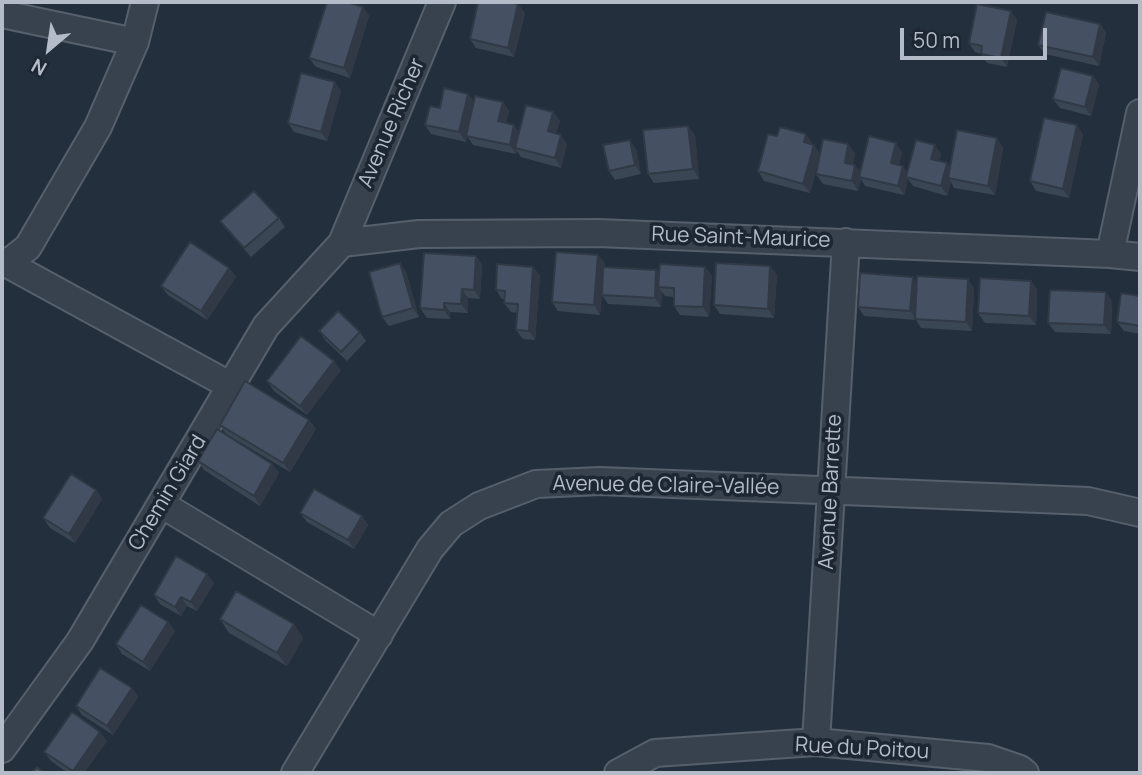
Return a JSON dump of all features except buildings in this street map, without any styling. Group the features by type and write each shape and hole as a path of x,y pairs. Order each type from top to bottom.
{"street":[{"path":"145,2 135,43 98,127 28,247 5,262 231,386"},
{"name":"Avenue Richer","path":"342,243 442,2"},
{"path":"2,14 135,43"},
{"path":"1110,254 1140,113"},
{"name":"Rue Saint-Maurice","path":"342,243 419,234 598,233 1140,257"},
{"name":"Avenue Barrette","path":"816,742 846,242"},
{"name":"Chemin Giard","path":"2,750 80,641 266,326 342,243"},
{"name":"Avenue de Claire-Vallée","path":"295,773 430,549 451,524 479,506 536,484 600,481 1088,501 1140,513"},
{"path":"161,504 379,635"},
{"name":"Rue du Poitou","path":"618,773 655,753 816,742 988,758 1025,773"}]}
